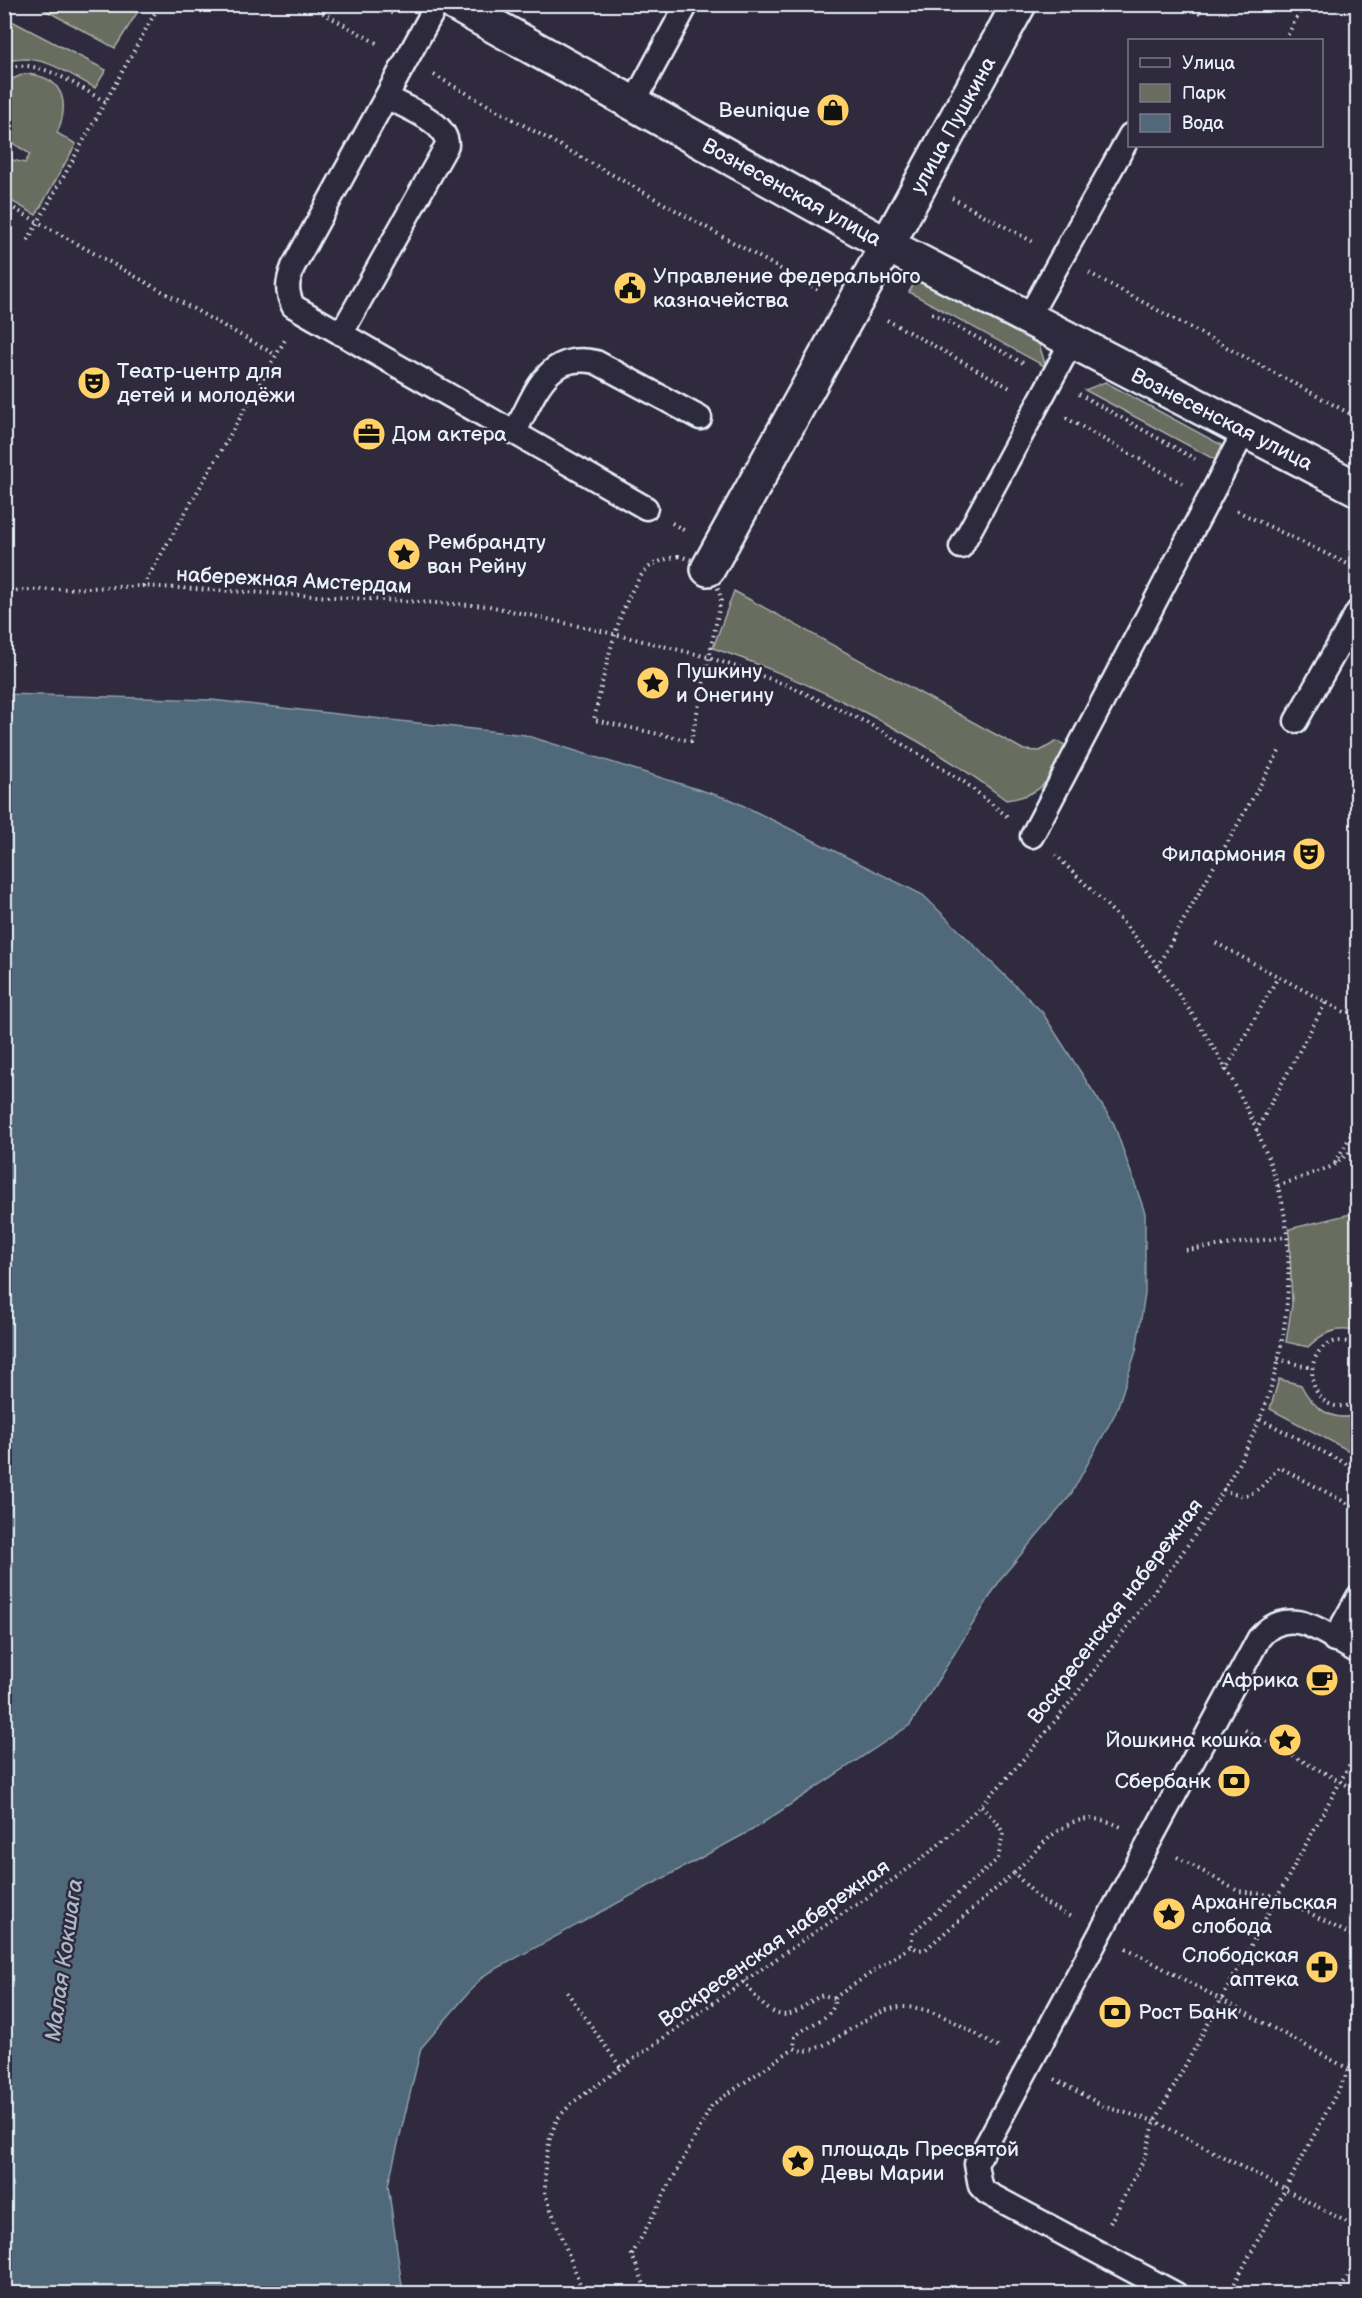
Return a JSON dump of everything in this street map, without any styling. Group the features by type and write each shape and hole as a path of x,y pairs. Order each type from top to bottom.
{"main road":[{"name":"Вознесенская улица","path":"454,4 887,245 1358,489"},
{"name":"улица Пушкина","path":"714,560 1019,4"}],"lane":[{"path":"437,4 293,267 287,281 287,293 293,306 301,311 646,508"},
{"path":"633,104 687,4"},
{"path":"341,334 447,145 447,138 437,125 387,98"},
{"path":"1028,318 1128,139"},
{"path":"961,547 1072,341"},
{"path":"513,433 544,380 554,367 566,360 582,359 597,362 700,418"},
{"path":"1032,836 1245,430"},
{"path":"1296,721 1357,615"},
{"path":"1334,1640 1358,1597"},
{"path":"1176,2294 987,2193 980,2186 976,2164 1259,1638 1268,1628 1279,1622 1302,1622 1358,1652"}],"path":[{"path":"28,240 160,4"},
{"path":"307,4 852,309 884,319 1210,498 1358,569"},
{"path":"1183,4 1200,14"},
{"path":"1286,39 1304,4"},
{"path":"4,69 29,65 42,68 106,102"},
{"path":"950,197 1358,418"},
{"path":"4,203 276,355"},
{"path":"143,586 301,311"},
{"path":"646,508 714,560 721,600 691,741 594,720 614,634 647,569 661,560 678,556 695,560 714,560"},
{"name":"набережная Амстердам","path":"4,591 143,586 489,606 614,634"},
{"name":"Воскресенская набережная","path":"585,2294 545,2194 544,2164 557,2119 572,2103 926,1855 981,1806 1072,1700 1168,1572 1223,1489 1260,1419 1278,1359 1288,1305 1286,1237 1278,1186 1256,1132 1225,1071 1193,1017 1134,935 1053,853 964,782 866,722 787,685 708,657 614,634"},
{"path":"1157,967 1296,721"},
{"path":"1216,944 1346,1013 1358,1010"},
{"path":"1225,1071 1278,976"},
{"path":"1300,989 1304,983"},
{"path":"1256,1132 1326,1002"},
{"path":"1333,1166 1358,1123"},
{"path":"1278,1186 1333,1166 1358,1145"},
{"path":"1186,1250 1286,1237"},
{"path":"1358,1345 1348,1341 1336,1342 1324,1347 1315,1356 1311,1368 1311,1380 1316,1392 1325,1401 1337,1406 1358,1402"},
{"path":"1278,1359 1311,1368"},
{"path":"1260,1419 1358,1470"},
{"path":"1223,1489 1234,1496 1247,1495 1259,1488 1279,1467 1358,1509"},
{"path":"1217,1715 1358,1791"},
{"path":"1095,2250 1144,2159 1155,2121 1358,1749"},
{"path":"744,1981 765,2007 792,2014 823,1995 834,1998 911,1946 913,1932 998,1859 1003,1833 981,1806"},
{"path":"911,1946 918,1950 926,1949 1014,1873 1061,1827 1074,1821 1097,1818 1108,1820 1238,1891 1278,1896 1358,1939"},
{"path":"1014,1873 1042,1901 1358,2074"},
{"path":"567,1992 621,2068"},
{"path":"648,2294 632,2254 712,2104 794,2048 798,2033 832,2012 835,2005 834,1998"},
{"path":"794,2048 806,2052 817,2050 874,2013 904,2007 936,2014 1105,2107 1155,2121 1358,2228"},
{"path":"1230,2294 1358,2053"},
{"path":"1338,2294 1358,2258"}],"green space":[{"path":"36,5 142,5 115,48"},
{"path":"6,18 106,70 95,88 40,61 17,59 5,62"},
{"path":"24,74 47,79 55,85 63,101 57,133 76,144 36,215 6,198 11,188 5,182 5,166 13,160 25,163 30,154 5,138 5,82"},
{"path":"918,277 1039,344 1046,367 909,292"},
{"path":"1105,382 1227,448 1221,463 1085,390"},
{"path":"734,591 1024,750 1040,751 1057,741 1067,746 1045,783 1030,794 1006,800 939,754 865,713 789,677 713,648"},
{"path":"1350,1214 1357,1224 1357,1332 1336,1330 1319,1338 1308,1347 1286,1342 1292,1304 1289,1229"},
{"path":"1279,1379 1301,1385 1317,1406 1331,1415 1348,1417 1357,1415 1357,1455 1270,1409"}],"water":[{"name":"Малая Кокшага","path":"5,694 212,700 525,735 732,800 923,895 1042,1012 1114,1124 1145,1213 1145,1293 1136,1351 1116,1412 1070,1496 1002,1577 910,1725 752,1830 483,1976 421,2048 388,2185 403,2293 5,2293"}],"place":[{"name":"Beunique","path":"833,110"},
{"name":"Управление федерального казначейства","path":"630,288"},
{"name":"Театр-центр для детей и молодёжи","path":"94,383"},
{"name":"Дом актера","path":"369,434"},
{"name":"Рембрандту ван Рейну","path":"404,554"},
{"name":"Пушкину и Онегину","path":"653,683"},
{"name":"Филармония","path":"1309,854"},
{"name":"Африка","path":"1322,1680"},
{"name":"Йошкина кошка","path":"1285,1740"},
{"name":"Сбербанк","path":"1234,1781"},
{"name":"Архангельская слобода","path":"1169,1914"},
{"name":"Слободская аптека","path":"1322,1967"},
{"name":"Рост Банк","path":"1115,2012"},
{"name":"площадь Пресвятой Девы Марии","path":"798,2161"}]}
